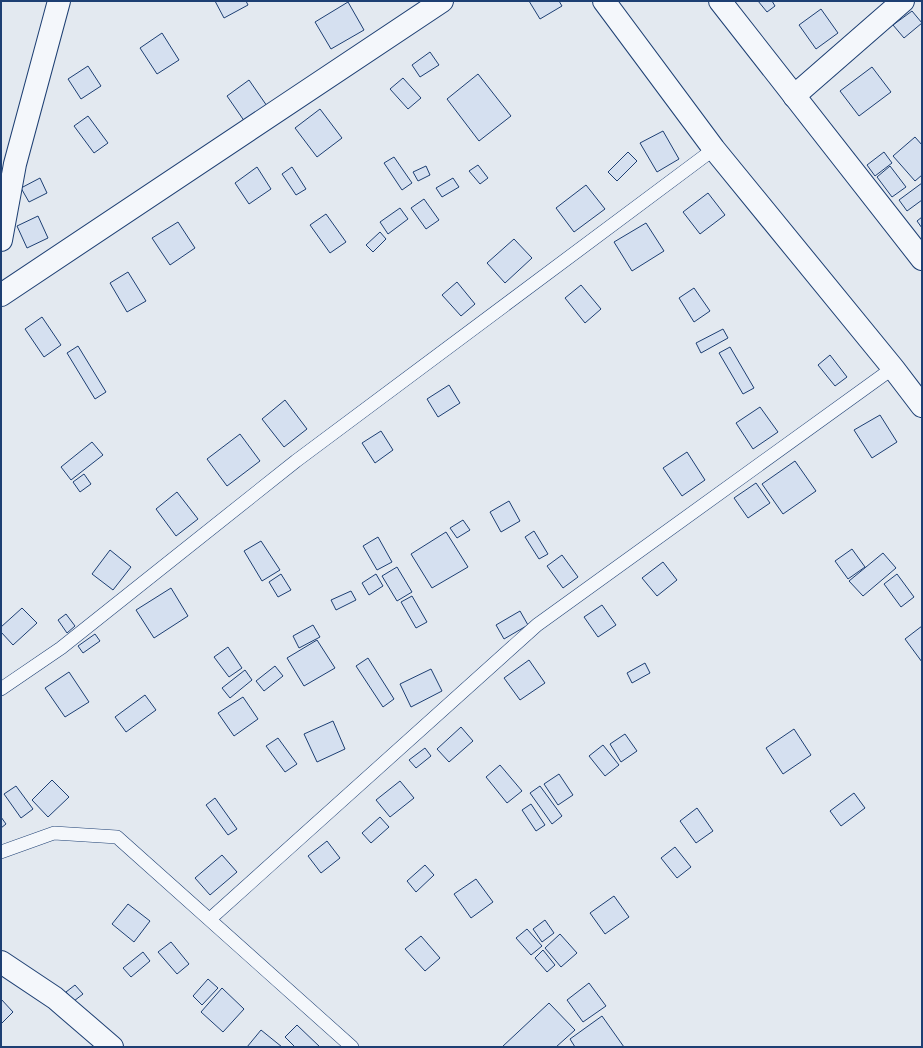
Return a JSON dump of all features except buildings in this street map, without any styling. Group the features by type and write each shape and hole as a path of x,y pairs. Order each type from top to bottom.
{"street":[{"path":"1,240 15,164 59,1"},
{"path":"1,295 442,1"},
{"path":"604,1 714,149 893,368 922,406"},
{"path":"720,1 922,259"},
{"path":"794,96 903,1"},
{"path":"1,962 55,998 112,1047"}],"lane":[{"path":"1,689 60,648 296,461 714,149"},
{"path":"210,919 537,625 893,368"},
{"path":"1,852 54,832 117,837 352,1047"}],"shaded area":[{"path":"1,1 922,1 922,1047 1,1047"}]}
